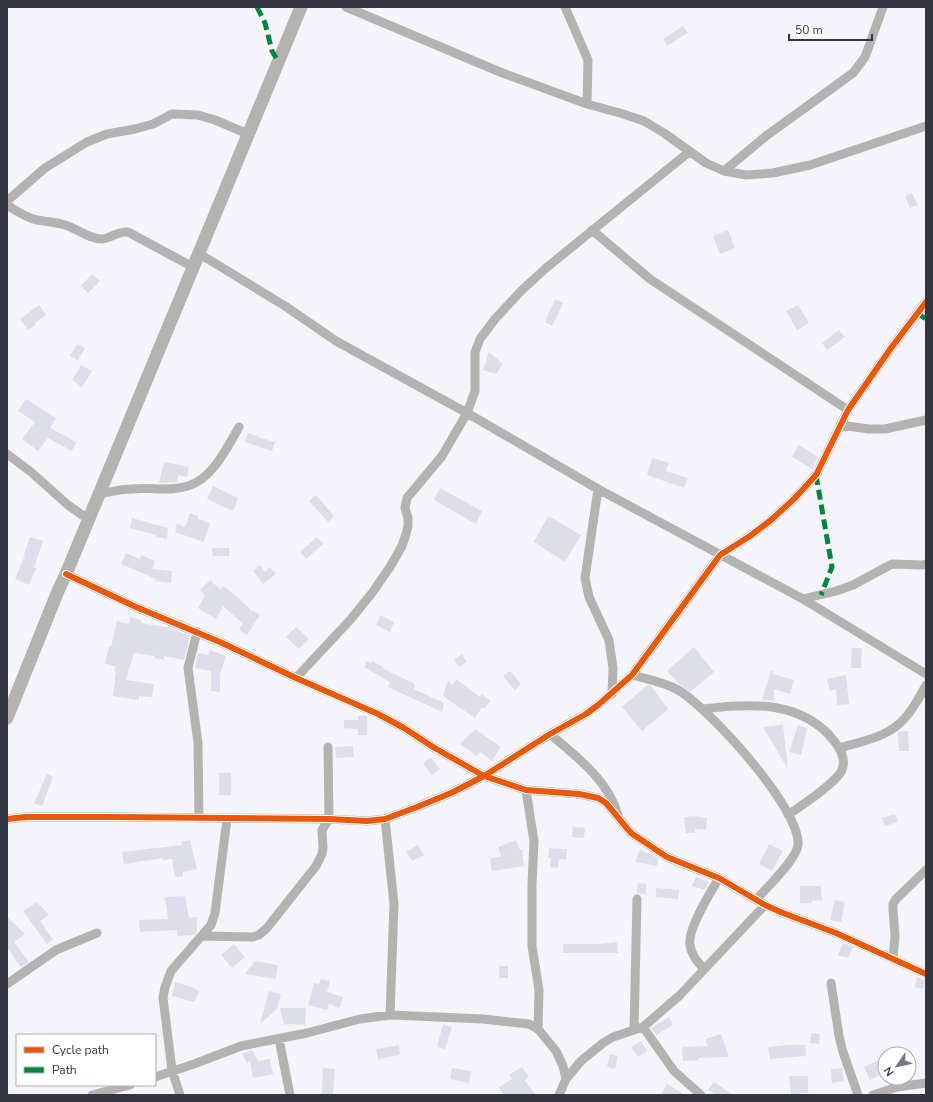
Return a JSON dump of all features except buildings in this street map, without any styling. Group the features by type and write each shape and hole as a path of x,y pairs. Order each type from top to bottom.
{"main road":[{"path":"7,718 58,591 301,7"}],"street":[{"path":"346,7 500,72 587,104 644,121 664,133 706,163 724,171 746,175 774,173 810,165 926,126"},
{"path":"565,7 588,60 587,104"},
{"path":"724,171 766,136 853,73 865,57 883,7"},
{"path":"7,201 45,168 87,142 107,134 153,124 172,114 198,115 215,120 248,134"},
{"path":"296,678 351,619 372,593 402,546 408,526 408,518 405,508 407,498 442,456 467,413 475,391 475,352 480,339 495,319 521,291 592,230 690,152"},
{"path":"7,205 36,220 57,222 93,238 102,239 119,233 128,232 192,267"},
{"path":"592,230 650,279 848,410"},
{"path":"198,253 285,306 336,341 467,413 598,489 803,599 926,674"},
{"path":"7,819 26,817 328,819 362,821 385,818 451,793 484,776 550,734 586,714 612,694 632,675 720,555 750,536 771,520 795,498 816,475 848,410 926,302"},
{"path":"840,425 869,429 885,429 926,420"},
{"path":"99,494 132,488 174,489 188,486 199,480 222,457 239,427"},
{"path":"7,454 31,472 68,505 88,519"},
{"path":"598,489 585,578 589,597 609,640 614,668 612,694"},
{"path":"803,599 836,591 892,564 922,566 926,564"},
{"path":"66,574 136,607 220,642 296,678 348,700 404,728 484,776 526,790 579,794 598,798 606,804 631,833 661,853 694,869 718,878 765,905 836,933 926,974"},
{"path":"197,632 188,668 198,743 199,818"},
{"path":"632,675 667,685 678,690 702,709 722,727 770,785 788,815 796,834 798,845 793,857 756,900"},
{"path":"839,748 870,739 892,729 909,713 926,685"},
{"path":"702,709 731,705 754,705 789,710 806,717 828,733 839,748 843,758 842,771 831,782 788,815"},
{"path":"550,734 576,756 596,776 616,806 620,820"},
{"path":"202,936 253,937 262,933 316,866 324,848 322,830 328,819 328,747"},
{"path":"526,790 534,841 532,946 539,990 538,1029"},
{"path":"385,818 394,904 390,1015"},
{"path":"180,1095 172,1070 163,998 165,987 171,971 202,936 210,925 215,913 226,819"},
{"path":"894,959 893,904 896,899 926,870"},
{"path":"704,969 694,957 690,947 689,938 692,927 718,878"},
{"path":"637,899 638,1029 674,1071 701,1095"},
{"path":"559,1095 566,1079 581,1061 613,1037 638,1029 680,995 765,905"},
{"path":"7,984 56,950 97,933"},
{"path":"831,983 839,1036 858,1095"},
{"path":"156,1077 240,1046 308,1033 360,1019 390,1015 483,1019 529,1024 538,1029 556,1051 563,1066 566,1079"},
{"path":"279,1039 290,1095"},
{"path":"873,1095 897,1087 926,1083"},
{"path":"92,1095 126,1086"}],"marked path":[{"path":"257,7 265,23 272,51 278,61"},
{"path":"917,313 926,319"},
{"path":"816,475 832,567 821,595"}],"cycle path":[{"path":"7,819 26,817 110,817 329,819 367,821 385,819 417,807 451,793 484,776 550,734 586,714 632,675 720,555 750,536 771,520 795,498 816,475 848,410 891,348 926,302"},
{"path":"66,574 136,607 220,642 296,678 378,714 484,776 526,790 579,794 598,798 606,803 631,833 667,857 719,878 765,905 836,933 926,974"}]}
